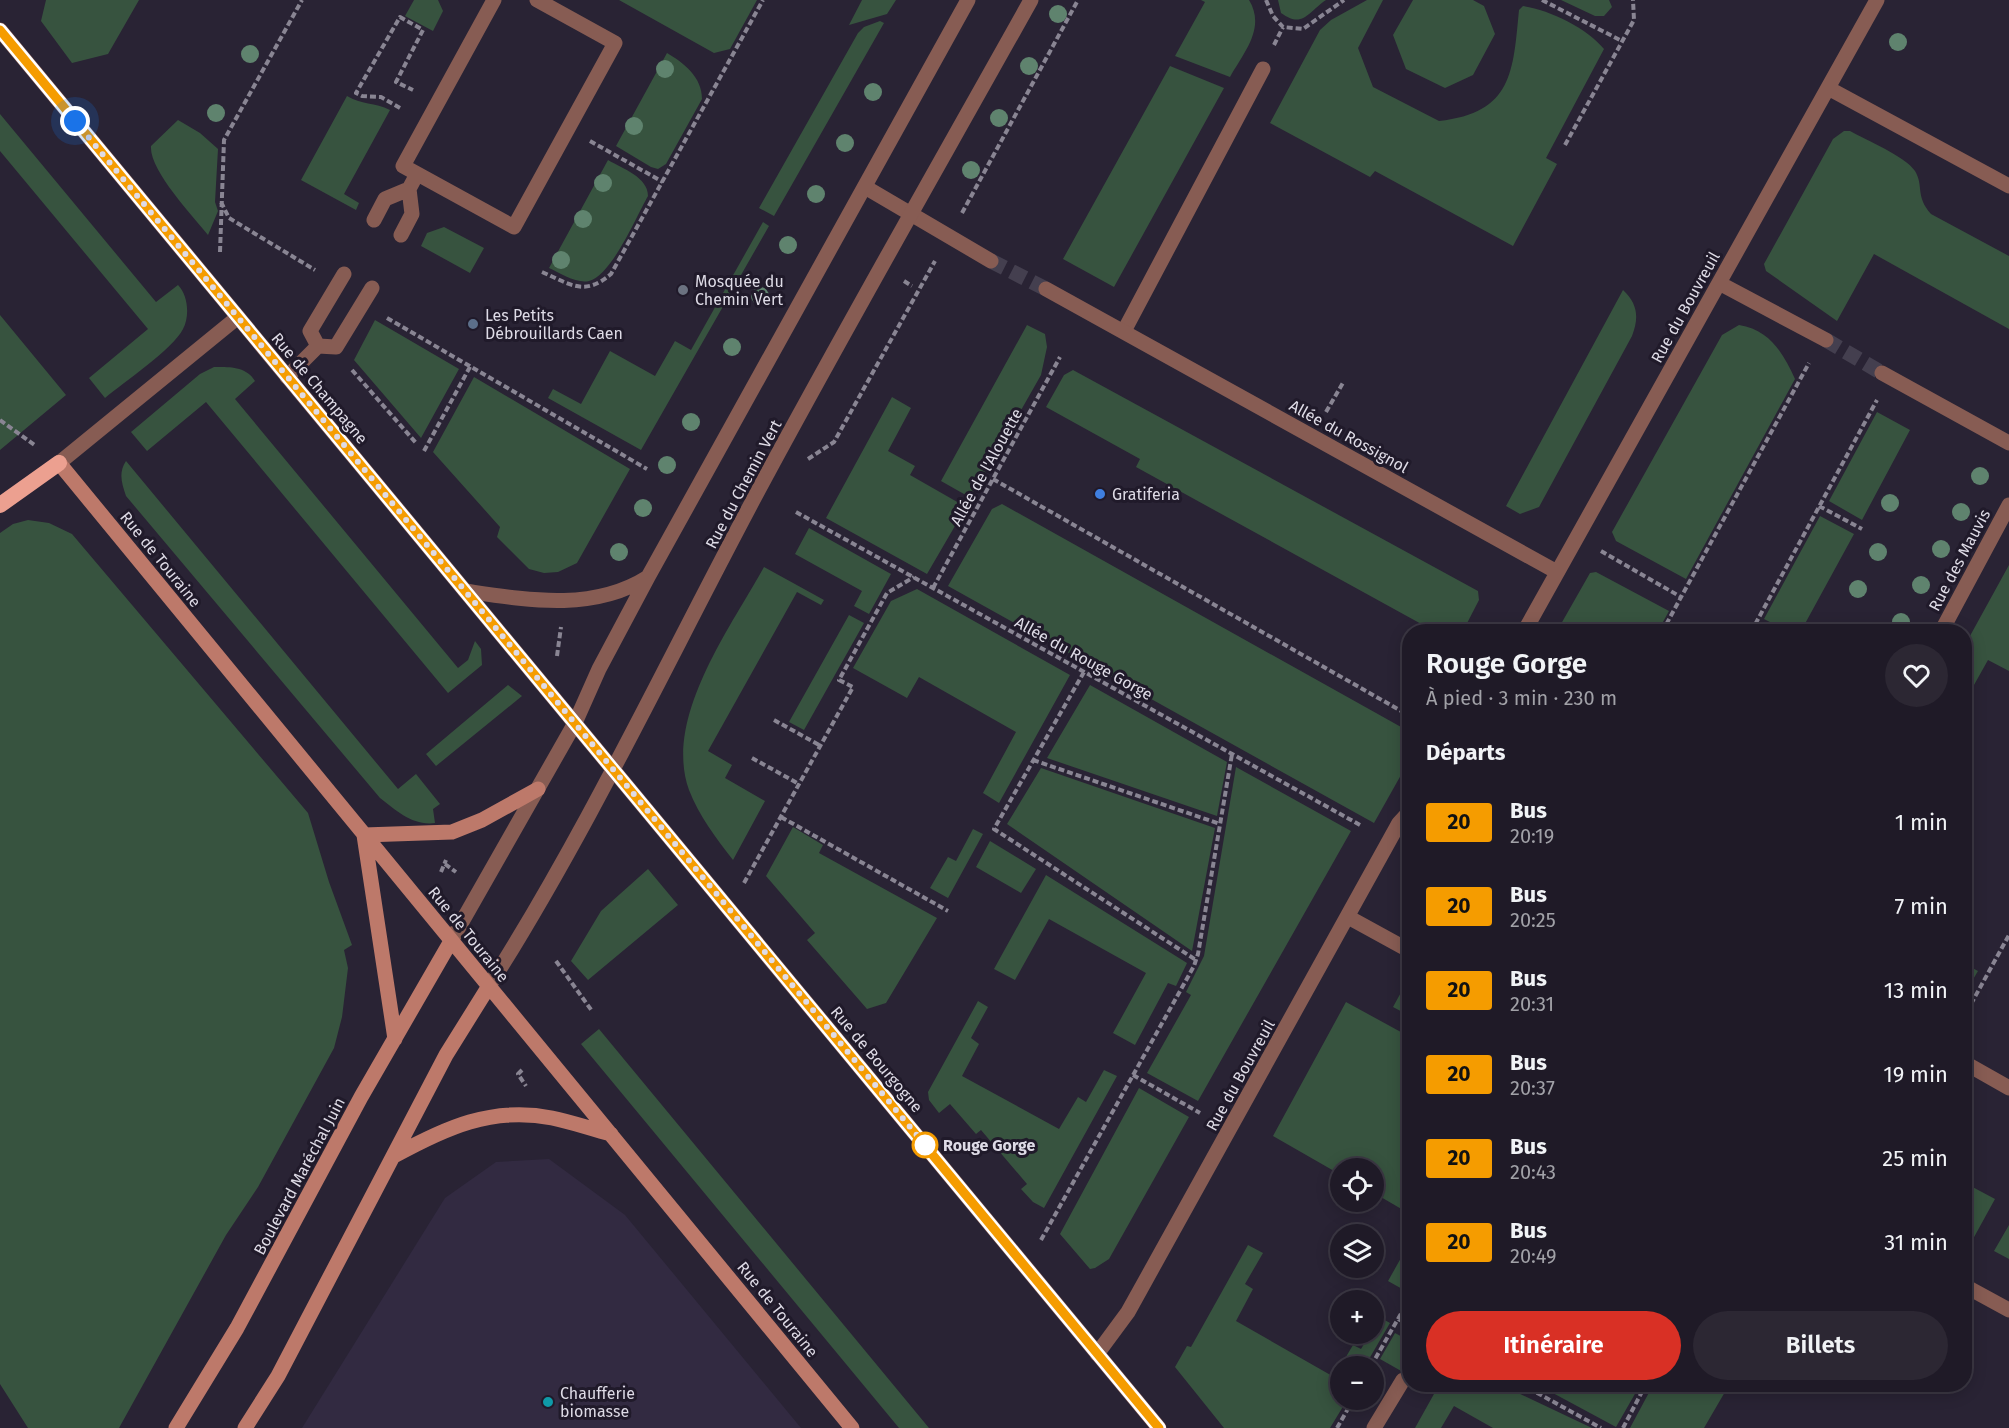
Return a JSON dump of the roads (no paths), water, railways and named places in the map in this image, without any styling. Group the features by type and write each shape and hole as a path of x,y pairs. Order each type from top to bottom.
{"highway":[{"path":"0,505 59,463"}],"main road":[{"name":"Rue de Touraine","path":"59,463 852,1428"},
{"path":"395,1040 364,835 452,832 474,824 538,789"},
{"name":"Boulevard Maréchal Juin","path":"176,1428 237,1328 451,941"},
{"path":"245,1428 278,1376 451,1045 489,986"},
{"path":"393,1156 441,1131 489,1116 514,1114 537,1116 611,1134"}],"street":[{"path":"494,0 403,166 514,227 615,43 537,0"},
{"path":"451,941 575,723 599,669 648,577 968,0"},
{"name":"Rue du Chemin Vert","path":"489,986 534,915 613,769 758,490 1031,0"},
{"name":"Rue du Bouvreuil","path":"1528,624 1877,0"},
{"name":"Rue de Champagne","path":"0,30 613,769"},
{"path":"1124,331 1263,69"},
{"path":"1828,88 2009,186"},
{"path":"401,235 412,214 409,189 417,174"},
{"path":"865,187 991,261"},
{"path":"374,220 385,199 409,189"},
{"path":"318,346 310,331 344,274"},
{"path":"1719,283 1826,340"},
{"path":"287,376 318,346 336,347 372,288"},
{"name":"Allée du Rossignol","path":"1046,290 1557,572"},
{"path":"59,463 238,317"},
{"path":"1882,373 2009,443"},
{"name":"Rue des Mauvis","path":"1945,624 2009,505"},
{"path":"465,591 570,602 628,590 648,577"},
{"name":"Rue de Bourgogne","path":"613,769 1159,1428"},
{"name":"Rue du Bouvreuil","path":"1097,1354 1128,1312 1402,820"},
{"path":"1348,917 1402,947"},
{"path":"1972,1067 2009,1088"},
{"path":"1972,1291 2009,1310"},
{"path":"1374,1428 1402,1382"}],"tunnel":[{"path":"991,261 1046,289"},
{"path":"1826,340 1882,373"}],"place":[{"name":"Mosquée du Chemin Vert","path":"683,290"},
{"name":"Les Petits Débrouillards Caen","path":"473,324"},
{"name":"Gratiferia","path":"1100,494"},
{"name":"Rouge Gorge","path":"925,1145"},
{"name":"Chaufferie biomasse","path":"548,1402"}]}
